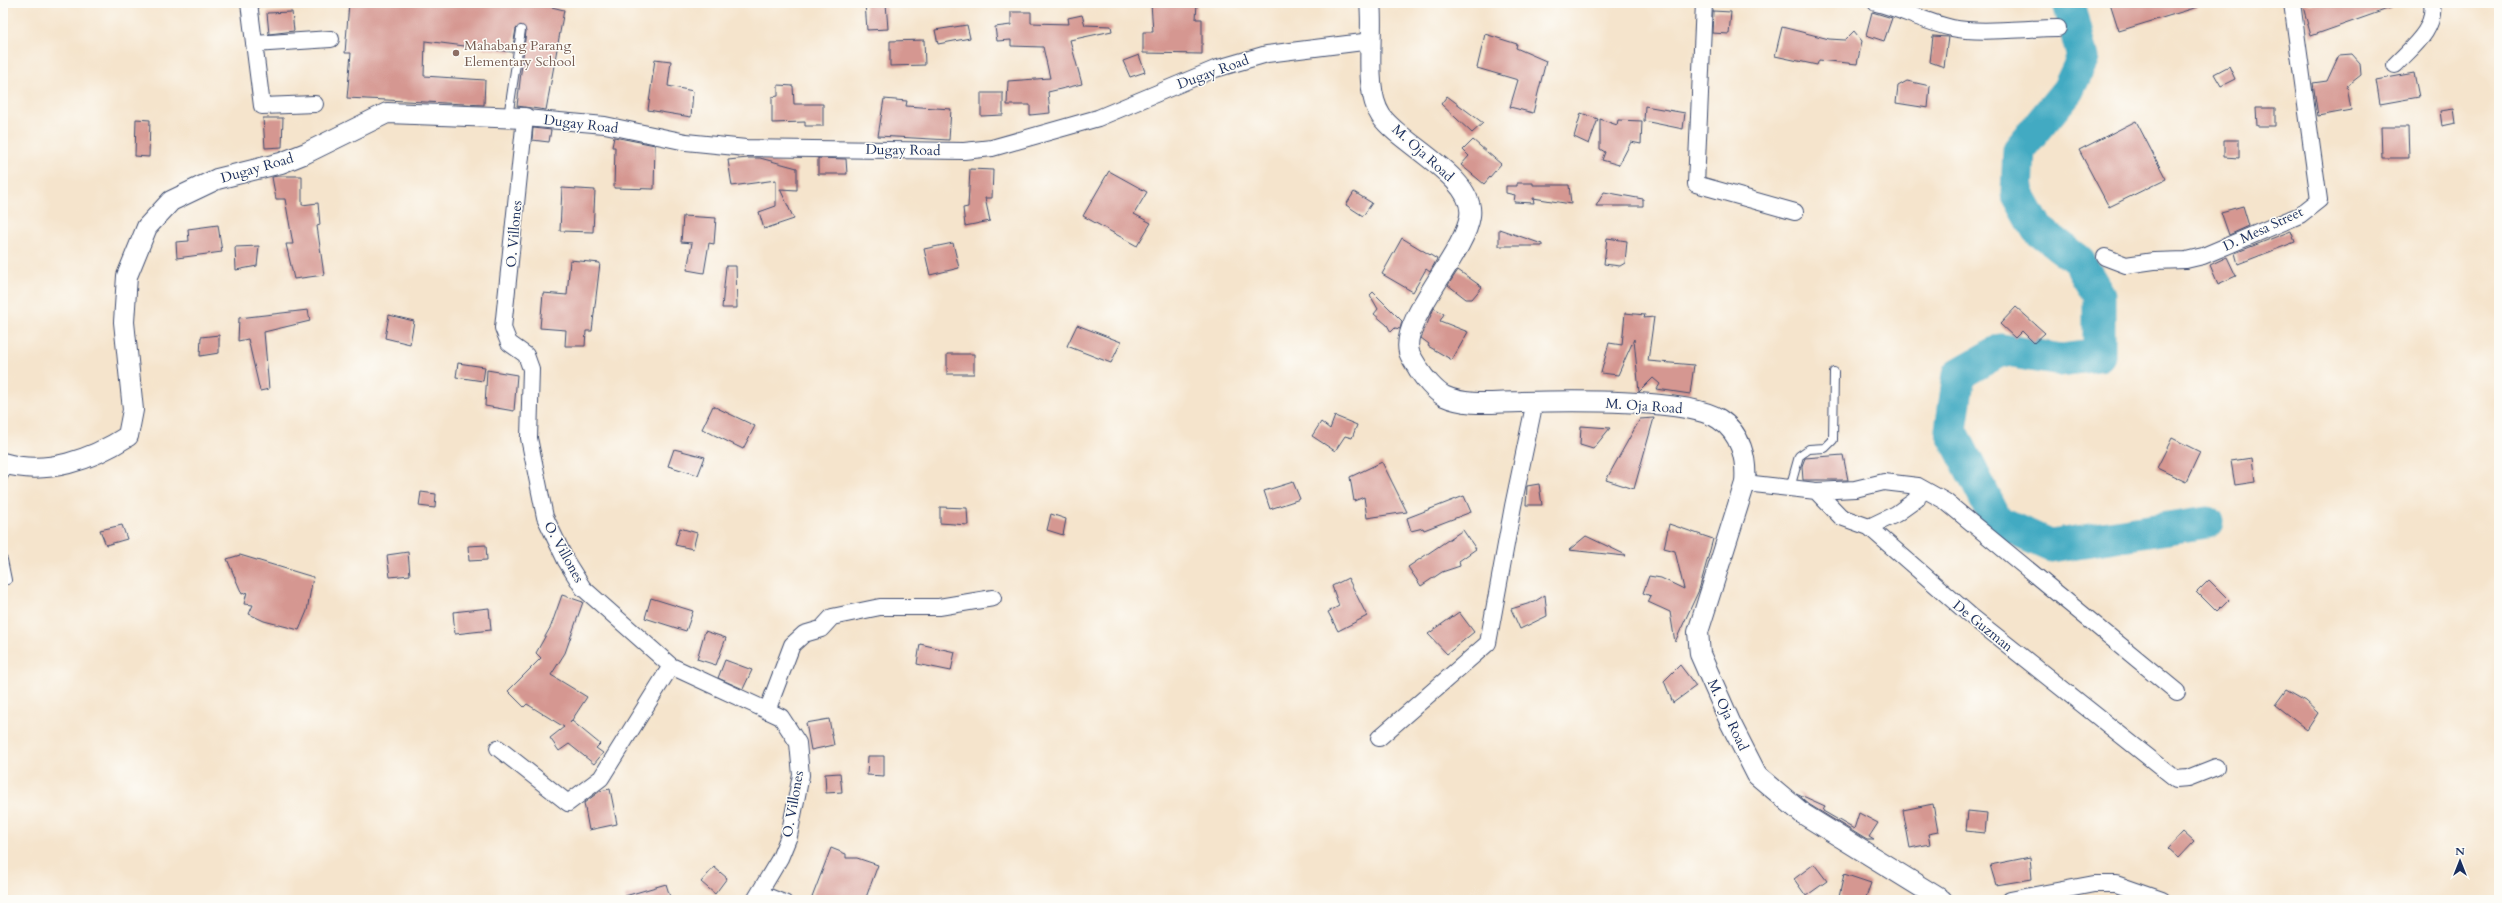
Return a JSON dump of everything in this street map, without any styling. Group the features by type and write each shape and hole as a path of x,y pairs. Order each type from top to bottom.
{"street":[{"path":"249,3 262,106 315,104"},
{"name":"M. Oja Road","path":"1370,3 1372,93 1381,115 1451,175 1470,202 1471,215 1466,236 1412,325 1408,351 1422,375 1442,395 1462,403 1535,401 1655,404 1690,409 1718,418 1742,446 1746,469 1745,483 1698,632 1700,654 1730,722 1757,775 1778,794 1802,814 1942,900"},
{"path":"1704,3 1696,184 1795,212"},
{"path":"1876,3 1887,5 1921,20 1954,29 2058,28"},
{"name":"D. Mesa Street","path":"2105,257 2126,265 2154,261 2186,260 2203,256 2300,215 2320,200 2292,3"},
{"path":"2395,65 2428,31 2434,14 2432,3"},
{"path":"254,44 331,39"},
{"name":"Dugay Road","path":"5,468 57,466 104,452 128,436 133,410 124,322 127,276 147,227 171,201 217,179 281,163 306,153 355,127 387,113 516,118 605,125 686,142 746,148 964,151 992,148 1098,118 1215,68 1259,56 1371,41"},
{"name":"O. Villones","path":"516,118 503,328 509,343 526,355 530,369 529,438 545,517 566,561 583,588 671,666 780,717 798,744 801,775 789,836 780,858 758,895"},
{"path":"1378,738 1488,643 1513,506 1535,401"},
{"path":"1745,483 1816,491 1855,489 1884,482 1918,486 1945,501 2177,692"},
{"path":"1869,527 1896,514 1917,499 1918,486"},
{"name":"De Guzman","path":"1816,491 1841,517 1869,527 1971,616 2176,779 2188,778 2216,767"},
{"path":"768,711 792,645 804,634 821,629 832,617 880,607 939,607 993,598"},
{"path":"498,748 568,803 602,778 671,666"},
{"path":"2010,900 2094,884 2116,884 2162,900"}],"lane":[{"path":"516,118 521,30"},
{"path":"1790,488 1799,456 1809,448 1825,448 1833,440 1834,372"},
{"path":"3,560 7,580 3,581"},
{"path":"758,895 787,900"}],"building":[{"name":"Mahabang Parang Elementary School","path":"349,3 535,3 564,10 546,110 517,106 526,31 521,25 516,29 512,52 425,41 424,76 485,80 484,105 347,98 351,53 345,53"},
{"path":"865,3 886,3 888,29 867,30"},
{"path":"1151,3 1197,3 1196,19 1202,19 1202,54 1143,53 1143,32 1153,32"},
{"path":"2110,3 2197,3 2198,7 2119,31"},
{"path":"2302,3 2398,3 2399,5 2311,36"},
{"path":"1713,11 1731,12 1729,34 1712,33"},
{"path":"292,12 294,31 269,34 267,13"},
{"path":"1011,12 1031,12 1031,23 1069,24 1068,18 1082,15 1085,25 1111,26 1112,31 1070,40 1082,84 1048,92 1050,113 1030,115 1030,105 1007,105 1008,81 1050,78 1043,47 1011,46 1011,40 997,41 995,27 1011,25"},
{"path":"1872,12 1892,18 1884,41 1866,35"},
{"path":"967,25 970,38 938,44 935,30"},
{"path":"1782,27 1829,39 1845,40 1854,31 1862,41 1857,64 1819,60 1817,65 1775,56"},
{"path":"1485,34 1517,44 1516,48 1546,61 1533,113 1510,107 1518,80 1477,68"},
{"path":"1933,36 1948,37 1944,67 1930,62"},
{"path":"924,40 925,65 890,66 890,41"},
{"path":"2352,54 2360,63 2361,75 2347,86 2351,110 2318,116 2313,83 2327,81 2339,55"},
{"path":"1139,55 1145,72 1130,77 1123,61"},
{"path":"655,59 671,61 668,86 693,91 691,117 648,110"},
{"path":"2229,66 2235,79 2221,86 2214,74"},
{"path":"2414,73 2419,97 2380,104 2376,80"},
{"path":"1907,81 1930,86 1928,108 1896,103 1898,86"},
{"path":"778,85 793,86 794,104 823,104 823,126 805,126 805,122 772,123 772,97 778,96"},
{"path":"981,93 1003,93 1003,115 981,116"},
{"path":"1447,96 1483,123 1472,133 1441,104"},
{"path":"884,99 907,101 906,106 951,109 949,140 878,136"},
{"path":"1645,106 1685,113 1683,129 1644,121"},
{"path":"2256,108 2275,108 2275,126 2257,126"},
{"path":"2454,109 2456,123 2442,126 2440,111"},
{"path":"1581,113 1598,119 1589,144 1574,137"},
{"path":"263,118 283,118 282,147 265,148"},
{"path":"136,119 150,120 149,157 135,156"},
{"path":"1600,119 1617,125 1618,120 1642,121 1641,144 1631,142 1619,165 1602,160 1605,152 1600,149"},
{"path":"2136,121 2166,179 2109,207 2079,150"},
{"path":"2381,127 2408,127 2409,158 2382,158"},
{"path":"533,128 551,130 549,142 532,140"},
{"path":"614,137 655,145 654,189 614,188 615,147 612,147"},
{"path":"1473,140 1501,164 1484,184 1461,165 1469,156 1463,150"},
{"path":"2224,140 2239,140 2239,158 2224,157"},
{"path":"760,158 797,168 797,190 780,189 794,219 764,229 759,212 776,206 776,180 732,186 728,160"},
{"path":"818,158 846,159 847,174 818,174"},
{"path":"970,169 993,170 992,198 985,198 990,221 965,226 963,208 968,207"},
{"path":"1109,171 1147,192 1134,214 1151,223 1137,246 1083,216"},
{"path":"302,176 302,205 318,203 320,225 317,226 324,275 294,279 286,244 293,244 285,199 276,199 272,177"},
{"path":"1517,183 1533,183 1533,185 1569,185 1571,204 1533,198 1534,203 1514,202 1515,195 1506,193 1506,186 1517,186"},
{"path":"562,188 595,190 593,232 560,231"},
{"path":"1354,192 1372,203 1363,216 1346,205"},
{"path":"1604,192 1643,199 1643,206 1596,206"},
{"path":"2243,206 2249,226 2229,235 2221,212"},
{"path":"683,216 716,218 714,244 709,243 704,273 687,270 692,243 681,242"},
{"path":"218,225 222,252 177,258 176,242 189,241 188,229"},
{"path":"1499,229 1542,244 1542,246 1499,246"},
{"path":"2291,231 2295,242 2238,264 2235,253"},
{"path":"1402,238 1437,259 1430,272 1426,269 1413,292 1382,274"},
{"path":"1607,238 1627,241 1625,263 1620,266 1604,264"},
{"path":"953,243 959,268 930,275 924,249"},
{"path":"259,246 257,266 236,270 235,247"},
{"path":"2227,257 2236,276 2218,284 2210,265"},
{"path":"570,260 600,263 592,331 586,331 585,346 565,346 566,330 540,328 543,293 567,295"},
{"path":"726,266 736,266 737,308 722,308"},
{"path":"1458,270 1482,287 1472,299 1466,299 1448,285"},
{"path":"1373,292 1402,321 1400,329 1395,328 1391,332 1387,325 1374,314 1378,309 1370,295"},
{"path":"2016,307 2045,333 2034,343 2022,331 2015,338 2000,324"},
{"path":"1434,308 1444,314 1440,321 1468,332 1452,360 1428,346 1429,344 1421,338"},
{"path":"308,310 310,321 264,332 269,389 260,391 248,339 238,341 239,318"},
{"path":"1625,313 1645,315 1644,318 1654,317 1648,361 1694,365 1690,394 1657,389 1660,384 1653,378 1639,392 1634,339 1618,375 1601,373 1609,343 1622,345"},
{"path":"389,315 414,321 410,344 385,338"},
{"path":"1077,325 1121,342 1111,363 1067,346"},
{"path":"219,335 219,353 200,356 201,337"},
{"path":"947,354 974,354 974,374 947,374"},
{"path":"458,363 485,367 483,381 456,377"},
{"path":"487,370 517,375 514,411 485,406"},
{"path":"713,406 755,426 743,449 702,429"},
{"path":"1335,416 1357,425 1352,438 1345,436 1335,451 1312,436 1321,422 1330,429"},
{"path":"1654,418 1634,489 1606,480 1640,419"},
{"path":"1581,426 1610,428 1593,449 1580,445"},
{"path":"2172,438 2200,452 2186,482 2157,468"},
{"path":"674,449 705,457 698,475 668,466"},
{"path":"1843,455 1848,480 1803,480 1802,466 1805,458"},
{"path":"2252,458 2255,482 2235,485 2231,461"},
{"path":"1382,462 1407,512 1367,518 1364,497 1354,501 1350,477"},
{"path":"1293,482 1300,499 1270,509 1264,491"},
{"path":"1539,484 1542,505 1526,505 1527,486"},
{"path":"421,492 436,494 435,508 419,506"},
{"path":"1464,496 1471,512 1424,530 1423,528 1411,531 1407,518"},
{"path":"940,507 967,508 968,525 940,523"},
{"path":"1051,514 1066,519 1063,535 1047,530"},
{"path":"1669,524 1713,539 1699,590 1675,642 1670,612 1648,602 1651,596 1643,593 1649,576 1661,578 1684,589 1675,551 1664,548"},
{"path":"122,525 127,539 106,545 100,530"},
{"path":"680,528 697,533 693,549 675,545"},
{"path":"1463,530 1476,549 1459,561 1460,566 1442,572 1421,586 1408,567"},
{"path":"1586,536 1626,555 1569,550"},
{"path":"486,545 487,560 469,561 468,546"},
{"path":"408,552 410,575 390,577 387,555"},
{"path":"240,555 313,577 307,611 299,630 264,621 249,614 253,605 244,604 247,592 242,594 227,559"},
{"path":"1348,578 1367,616 1338,631 1328,612 1339,606 1332,586"},
{"path":"2209,580 2229,600 2217,612 2197,592"},
{"path":"562,595 583,602 565,653 551,675 587,697 570,723 572,721 600,744 596,748 603,753 594,764 569,744 559,751 550,738 564,727 527,704 524,707 508,691 541,658 536,653 551,626"},
{"path":"1545,595 1547,616 1520,629 1511,609 1534,602"},
{"path":"651,598 693,611 686,631 645,618"},
{"path":"489,608 491,630 455,634 453,612"},
{"path":"1459,612 1474,632 1447,654 1428,634"},
{"path":"705,631 726,638 716,665 697,659"},
{"path":"920,644 955,652 951,671 917,664"},
{"path":"725,660 752,670 743,689 718,678"},
{"path":"1680,665 1696,686 1673,703 1664,681"},
{"path":"2286,690 2305,701 2318,713 2307,730 2275,705"},
{"path":"829,719 834,745 811,750 806,723"},
{"path":"868,756 884,756 884,776 867,775"},
{"path":"840,773 842,792 826,793 825,774"},
{"path":"610,789 617,824 589,830 584,803 600,791"},
{"path":"1796,793 1825,806 1823,811 1854,829 1859,813 1878,823 1869,837 1874,840 1867,840 1810,805"},
{"path":"1933,804 1938,832 1928,834 1930,844 1910,848 1903,810"},
{"path":"1968,811 1987,813 1985,833 1966,831"},
{"path":"2183,832 2194,842 2179,858 2168,848"},
{"path":"831,848 846,854 846,858 857,858 878,865 865,900 811,900"},
{"path":"2030,857 2032,879 1996,885 1990,865"},
{"path":"1814,864 1827,881 1806,896 1794,879"},
{"path":"714,867 727,878 715,894 701,882"},
{"path":"1844,874 1871,883 1865,900 1848,900 1839,897"},
{"path":"666,884 671,900 626,900 625,896"}],"waterway":[{"path":"2069,3 2083,58 2068,90 2019,150 2017,193 2037,229 2078,260 2099,295 2099,355 2061,360 2001,350 1959,374 1951,430 1997,522 2051,546 2207,522"}],"place":[{"name":"Mahabang Parang Elementary School","path":"456,53"}]}
